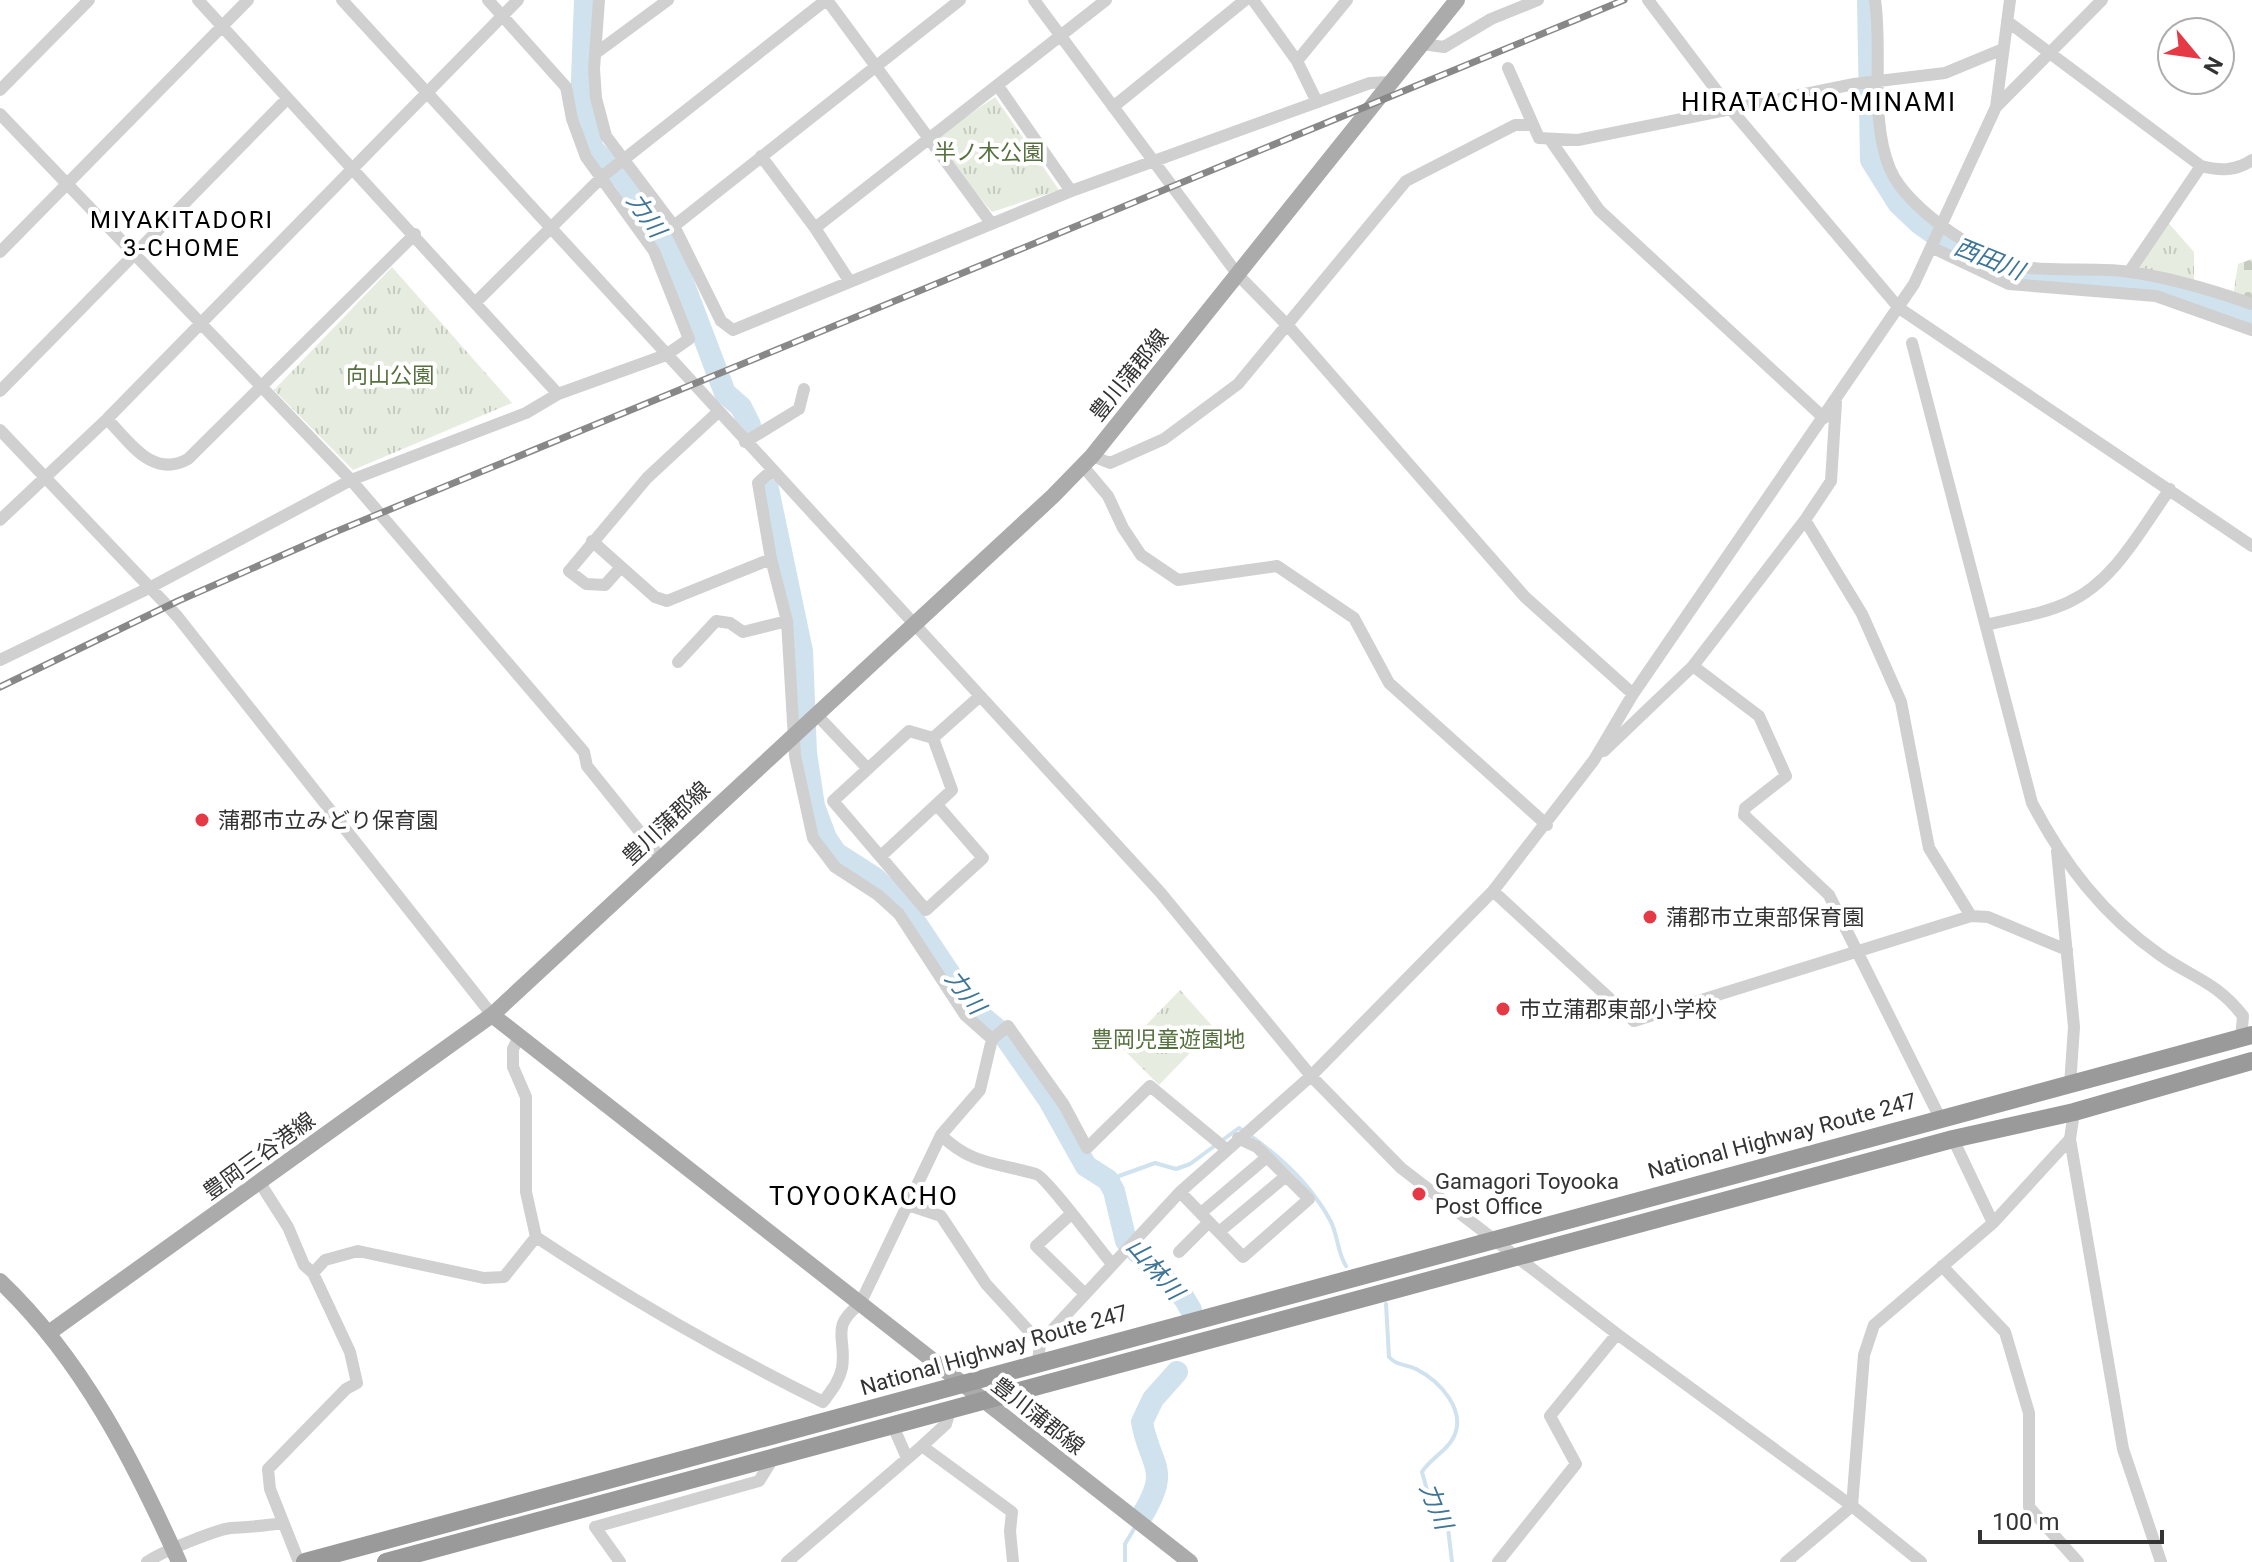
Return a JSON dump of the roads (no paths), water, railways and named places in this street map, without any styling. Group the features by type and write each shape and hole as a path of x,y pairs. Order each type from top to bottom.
{"highway":[{"name":"National Highway Route 247","path":"302,1562 2246,1037"},
{"name":"National Highway Route 247","path":"386,1562 1953,1139 2074,1112 2252,1061"}],"main road":[{"name":"豊川蒲郡線","path":"1190,1562 960,1385 492,1015 1087,461 1457,0"},
{"name":"豊岡三谷港線","path":"50,1332 492,1015"},
{"path":"0,1281 50,1332 114,1430 176,1555"}],"street":[{"path":"0,90 89,0"},
{"path":"198,0 286,100 415,234 558,394"},
{"path":"0,252 248,0"},
{"path":"342,0 1160,892 1311,1076 1401,1168 1617,1334 1852,1506 1921,1562"},
{"path":"0,660 151,587 351,480 526,413 558,394 666,355 689,339 654,251 578,139 566,87 488,0"},
{"path":"0,520 107,419 199,321 518,0"},
{"path":"599,0 596,98 606,136 674,226 721,321 733,330 1071,191 1370,83 1391,82"},
{"path":"596,53 668,0"},
{"path":"476,302 603,176 827,0 991,223"},
{"path":"674,226 960,0"},
{"path":"1034,0 1238,275 1289,327 1525,597 1633,694"},
{"path":"815,228 1106,0"},
{"path":"1113,107 1245,0"},
{"path":"1253,0 1297,61 1317,102"},
{"path":"1297,61 1347,0"},
{"path":"1422,44 1444,47 1491,19 1538,0"},
{"path":"1648,0 1729,107 1899,308 2252,546"},
{"path":"1875,0 1882,134 1890,169 1904,193 1944,226 1981,250 2028,268 2129,272 2252,304"},
{"path":"1038,1362 1040,1343 1221,1144 1244,1134 1311,1076 1493,891 1547,825 1594,760 1633,694 1899,308 1933,248 1996,107 2010,0"},
{"path":"1996,107 2102,0"},
{"path":"2007,21 2201,166 2218,170 2241,167 2252,160"},
{"path":"1508,68 1539,138 1578,140 1854,84 1945,73 2003,49"},
{"path":"998,86 1071,191"},
{"path":"0,391 286,100"},
{"path":"0,114 351,480 584,752 587,766 661,858"},
{"path":"1087,461 1110,463 1164,439 1238,384 1289,327 1406,181 1515,125 1531,125"},
{"path":"1551,141 1599,210 1824,418"},
{"path":"761,156 815,228 850,282"},
{"path":"2129,272 2201,166"},
{"path":"107,419 150,463 169,467 188,459 415,234"},
{"path":"1933,248 2009,284 2156,296 2221,316 2252,330"},
{"path":"1912,343 2032,803 2057,851 2097,900 2160,955 2226,993 2243,1016 2246,1037"},
{"path":"745,442 799,409 804,389"},
{"path":"1594,760 1693,666 1805,520 1831,481 1836,402"},
{"path":"621,567 605,585 586,584 569,571 647,478 718,412"},
{"path":"0,430 151,587 492,1015"},
{"path":"1087,461 1141,555 1178,580 1277,566 1354,618 1389,683 1547,825"},
{"path":"771,471 758,483 771,559 787,621 804,725 806,814 824,856 899,914 965,1015 997,1034"},
{"path":"1986,625 2067,603 2092,589 2112,570 2170,489"},
{"path":"1805,520 1862,614 1901,702 1929,848 1971,916"},
{"path":"592,541 655,597 667,601 771,559"},
{"path":"678,662 716,621 730,623 743,632 787,621"},
{"path":"1693,666 1759,716 1786,776 1745,808 1744,815 1829,895 1940,1118"},
{"path":"933,738 979,697"},
{"path":"804,725 868,769"},
{"path":"933,738 909,731 833,801 926,910 983,858 937,805"},
{"path":"881,856 952,790 952,782 933,738"},
{"path":"2057,851 2074,1027 2070,1085"},
{"path":"1493,891 1634,1021 1971,916 1988,917 2067,950"},
{"path":"519,1037 513,1049 513,1067 526,1097 526,1192 536,1237 624,1295 823,1402 837,1382 842,1366 840,1332 844,1317 860,1304 941,1135 980,1090 997,1034 1008,1026 1064,1105 1087,1148 1150,1086 1221,1144"},
{"path":"2074,1112 2070,1139 2123,1449 2161,1562"},
{"path":"1180,1192 1243,1257 1309,1199 1244,1134"},
{"path":"941,1135 978,1162 1038,1174 1112,1264"},
{"path":"1953,1139 1993,1223"},
{"path":"1786,1562 1852,1506 1864,1355 1874,1325 1993,1223 2070,1139"},
{"path":"1179,1252 1205,1217 1267,1157"},
{"path":"1219,1232 1286,1176"},
{"path":"260,1183 288,1227 304,1265 313,1273 350,1352 357,1383 346,1389 268,1469 267,1476 282,1523 302,1562"},
{"path":"908,1205 941,1216 986,1284 1040,1343"},
{"path":"1071,1214 1036,1246 1084,1293"},
{"path":"313,1273 325,1260 358,1251 484,1278 504,1277 536,1237"},
{"path":"1942,1266 2005,1332 2029,1413 2029,1507 2078,1562"},
{"path":"1498,1562 1576,1464 1550,1416 1617,1334"},
{"path":"787,1562 946,1424 950,1410"},
{"path":"893,1426 907,1458"},
{"path":"922,1446 1012,1512 1013,1562"},
{"path":"620,1562 595,1527 759,1481 774,1457"},
{"path":"147,1562 176,1555 228,1528 251,1529 282,1523"}],"waterway":[{"name":"力川","path":"585,0 581,106 593,149 624,180 673,256 725,393 741,407 750,425"},
{"name":"西田川","path":"1868,0 1871,160 1898,203 1919,223 1958,251 2027,277 2153,285 2252,315"},
{"name":"力川","path":"768,489 802,651 806,753 814,806 826,838 836,853 875,878 904,905 974,1010 1003,1034 1049,1100 1086,1166 1108,1180 1114,1191 1126,1241 1184,1298 1191,1310"},
{"name":"力川","path":"1108,1180 1155,1163 1176,1169 1190,1164 1239,1128 1278,1157 1312,1193 1333,1225 1346,1266"},
{"name":"力川","path":"1386,1304 1389,1357 1434,1381 1449,1398 1457,1419 1452,1440 1422,1472 1429,1497 1448,1528 1452,1562"},
{"name":"山林川","path":"1143,1514 1156,1486 1157,1476 1142,1422 1153,1399 1177,1372"},
{"name":"山林川","path":"1125,1562 1125,1544 1134,1529"}],"railway":[{"path":"0,687 178,601 335,532 1624,0"}],"place":[{"name":"蒲郡市立みどり保育園","path":"202,820"},
{"name":"蒲郡市立東部保育園","path":"1650,917"},
{"name":"市立蒲郡東部小学校","path":"1503,1009"},
{"name":"Gamagori Toyooka Post Office","path":"1419,1194"}],"district":[{"name":"HIRATACHO-MINAMI","path":"1819,102"},
{"name":"MIYAKITADORI 3-CHOME","path":"182,234"},
{"name":"TOYOOKACHO","path":"864,1196"}],"park label":[{"name":"半ノ木公園","path":"989,152"},
{"name":"向山公園","path":"390,375"},
{"name":"豊岡児童遊園地","path":"1168,1039"}]}
